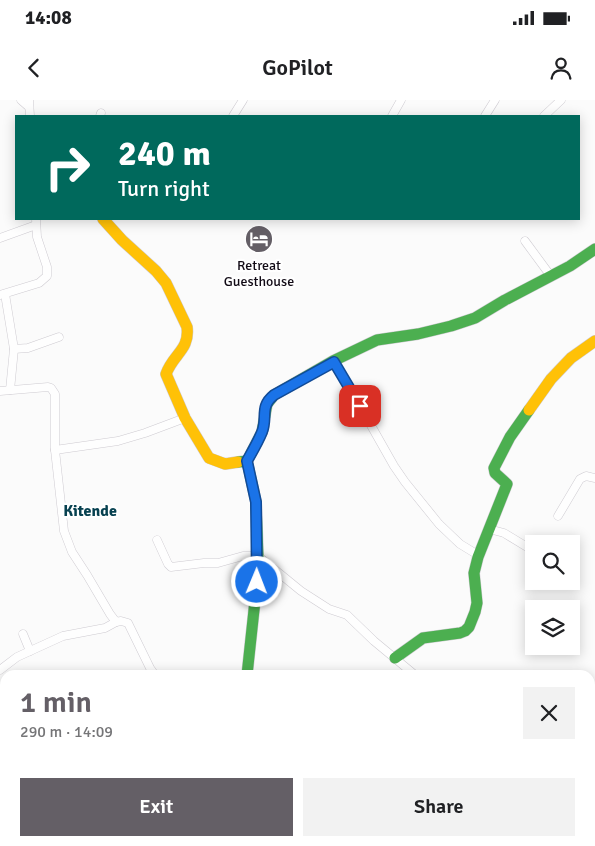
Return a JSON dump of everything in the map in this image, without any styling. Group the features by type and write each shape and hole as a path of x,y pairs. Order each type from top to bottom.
{"street":[{"path":"21,100 29,103"},
{"path":"234,115 242,100"},
{"path":"393,115 401,100"},
{"path":"486,115 495,100"},
{"path":"545,115 561,100"},
{"path":"104,220 166,283 187,327 189,333 188,342 171,361 166,374 185,418 209,458 226,464 247,461"},
{"path":"0,238 36,222 37,237 48,276 39,283 3,295 14,349 10,390"},
{"path":"525,240 550,275"},
{"path":"248,670 258,556 256,502 247,461 261,436 268,400 377,340 418,334 475,318 550,275 570,266 595,250"},
{"path":"14,349 28,348 59,338"},
{"path":"395,658 419,639 460,633 469,627 477,603 474,573 478,555 507,484 495,473 494,468 510,437 551,379 572,358 595,341"},
{"path":"334,362 405,482 439,524 460,544 478,555"},
{"path":"0,391 51,388 54,394 55,450 64,531 72,552 116,622"},
{"path":"55,450 118,441 185,418"},
{"path":"558,516 580,479 586,476 595,478"},
{"path":"489,529 504,533 525,546"},
{"path":"157,540 171,567 218,563 243,556 258,556 300,591 329,609 346,615 409,670"},
{"path":"0,670 17,657 62,636 105,628 121,621 128,623 151,670"},
{"path":"22,634 30,650"}],"traffic: fast":[{"path":"247,461 262,432 267,404 274,395 333,361 377,340 418,334 475,318 570,266 595,249"},
{"path":"395,658 423,638 460,633 469,627 477,603 474,573 478,557 507,484 495,473 494,468 510,437 529,410"},
{"path":"238,462 247,461 256,502 257,582 248,670"}],"traffic: slow":[{"path":"104,220 166,283 187,327 184,347 166,374 185,418 209,458 225,464 238,462"},
{"path":"529,410 551,379 571,358 595,341"}],"place":[{"name":"Retreat Guesthouse","path":"259,239"}],"district":[{"name":"Kitende","path":"90,511"}],"route":[{"path":"257,582 256,502 247,461 261,436 268,400 334,362 360,406"}]}
